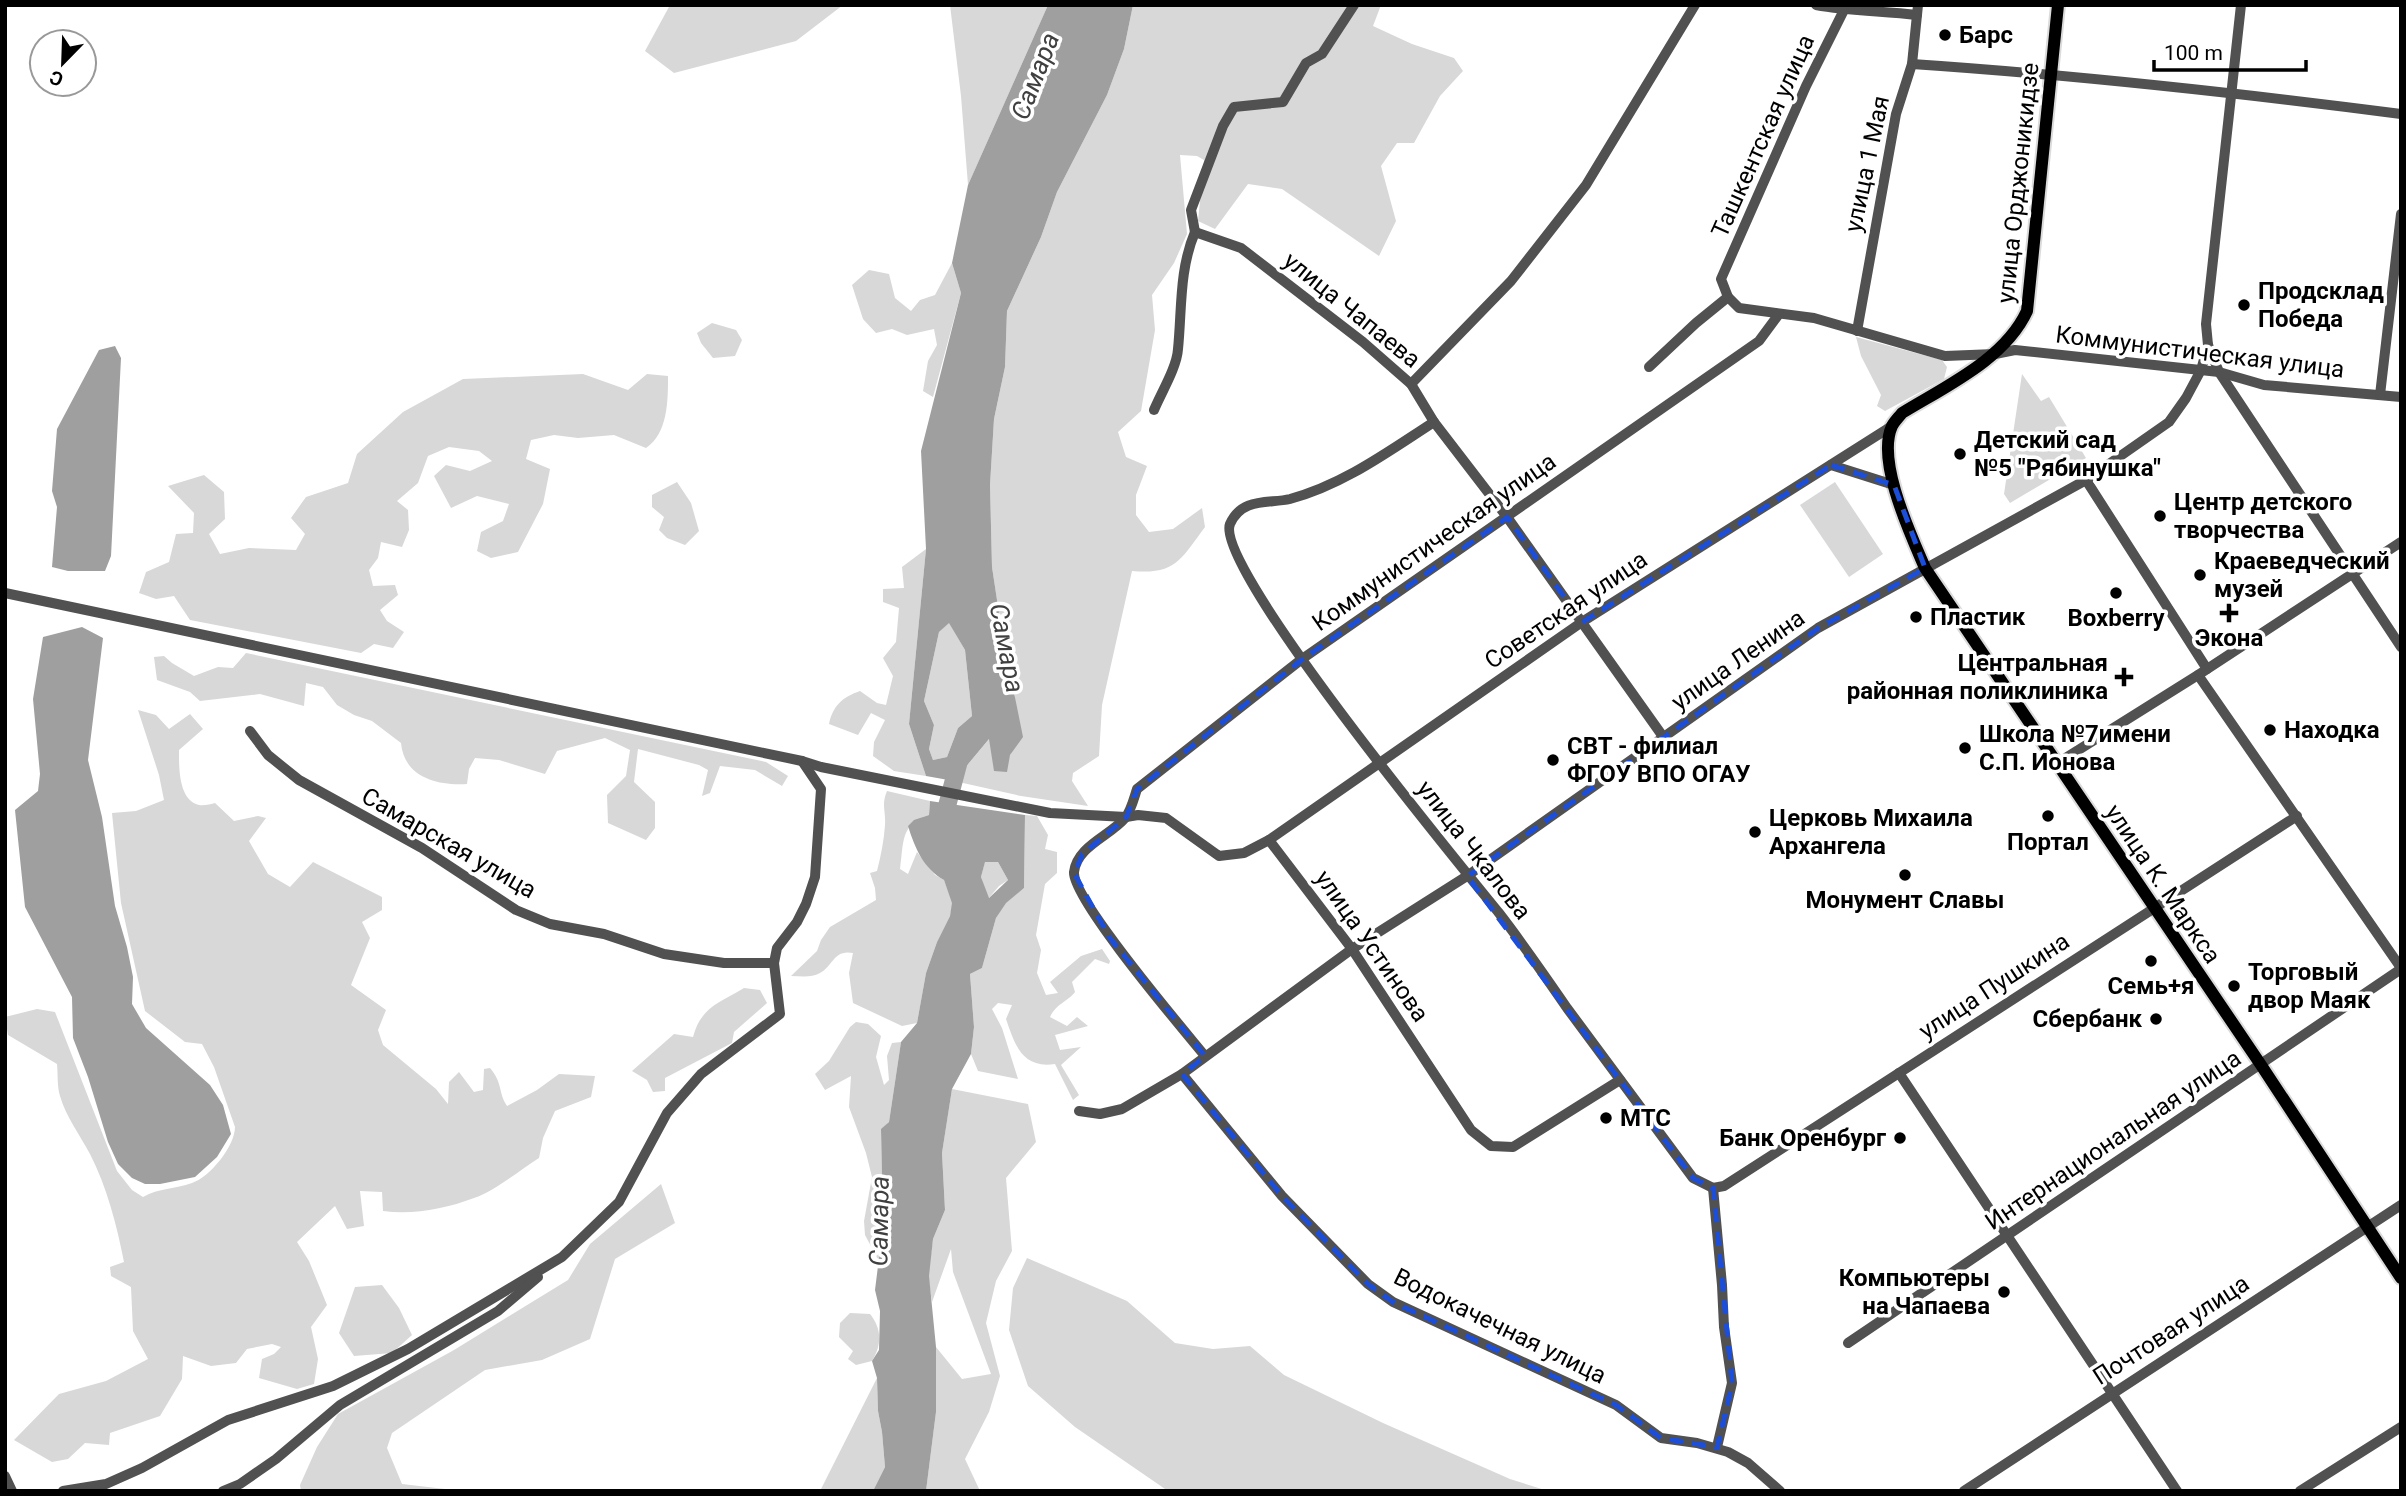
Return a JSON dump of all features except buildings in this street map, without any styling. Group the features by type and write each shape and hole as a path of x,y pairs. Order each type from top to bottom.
{"main road":[{"name":"улица Орджоникидзе","path":"1892,426 1902,414 1995,354 2020,326 2027,311 2058,5"},
{"name":"улица К. Маркса","path":"1892,426 1888,447 1894,485 1925,568 2261,1065 2401,1278"}],"street":[{"path":"1154,410 1178,352 1179,309 1188,249 1195,232 1191,210 1223,126 1234,107 1283,102 1306,63 1322,54 1354,5"},
{"path":"1411,384 1511,281 1586,185 1695,5"},
{"path":"1816,5 1844,10 1917,10"},
{"path":"2241,5 2206,324 2208,345 2219,372 2401,647"},
{"name":"Ташкентская улица","path":"1728,298 1721,279 1806,86 1844,10"},
{"name":"улица 1 Мая","path":"1857,331 1896,114 1912,64 1917,10"},
{"path":"1912,64 2052,73 2233,92 2401,114"},
{"path":"2379,395 2401,214"},
{"name":"улица Чапаева","path":"1195,232 1241,248 1363,342 1411,384 1434,422 1507,517 1664,738"},
{"path":"1649,367 1696,323 1728,298"},
{"name":"Коммунистическая улица","path":"1728,298 1740,308 1814,318 1945,356 1995,354 2015,350 2219,372 2264,385 2401,397"},
{"name":"Коммунистическая улица","path":"1126,817 1137,789 1302,659 1759,341 1779,314"},
{"name":"улица Ленина","path":"1079,1111 1100,1114 1122,1109 1182,1074 1352,949 1467,876 1818,628 2086,480 2168,422 2186,398 2201,370 2208,345"},
{"name":"улица Чкалова","path":"1434,422 1358,470 1315,490 1287,500 1263,500 1243,509 1232,521 1229,529 1233,543 1264,605 1379,763 1499,914 1693,1178 1713,1188"},
{"name":"Советская улица","path":"1269,840 1582,622 1892,426"},
{"path":"1831,465 1894,485"},
{"path":"2086,480 2203,672 2401,968"},
{"path":"2056,764 2203,672 2401,542"},
{"path":"5,593 821,767 1050,813 1166,818 1219,856 1244,853 1269,840"},
{"name":"Самарская улица","path":"250,730 268,755 299,780 343,806 389,828 516,910 550,924 604,934 664,954 724,963 774,963"},
{"path":"223,1491 240,1484 276,1459 340,1405 498,1311 619,1202 667,1113 701,1074 780,1014 774,963 777,948 797,922 815,877 821,789 802,761"},
{"name":"улица Пушкина","path":"1713,1188 1724,1186 2297,816"},
{"path":"1126,817 1082,854 1074,873 1078,887 1109,937 1205,1056"},
{"name":"улица Устинова","path":"1269,840 1352,949 1471,1130 1491,1146 1513,1147 1620,1080"},
{"name":"Интернациональная улица","path":"1848,1343 2401,968"},
{"path":"1899,1073 2177,1491"},
{"name":"Водокачечная улица","path":"1182,1074 1282,1196 1368,1284 1393,1302 1616,1405 1661,1438 1717,1447 1748,1463 1780,1491"},
{"path":"1713,1188 1723,1285 1724,1327 1732,1383 1717,1447"},
{"name":"Почтовая улица","path":"1964,1491 2401,1205"},
{"path":"64,1491 106,1484 142,1468 228,1420 333,1386 408,1349 562,1256"},
{"path":"2300,1491 2401,1427"},
{"path":"5,1476 12,1491"}],"highlighted area":[{"path":"1831,465 1894,485 1925,568 1818,628 1467,876 1693,1178 1713,1188 1732,1383 1717,1447 1661,1438 1616,1405 1393,1302 1368,1284 1282,1196 1182,1074 1205,1056 1109,937 1074,873 1082,854 1126,817 1137,789 1302,659 1507,517 1582,622"}],"shaded area":[{"path":"670,5 843,5 796,41 674,73 645,51"},
{"path":"950,5 1048,5 968,185 961,96"},
{"path":"1133,5 1381,5 1373,26 1412,44 1454,58 1463,71 1440,96 1414,143 1397,143 1381,166 1396,221 1379,256 1282,189 1248,184 1215,229 1198,221 1204,160 1197,156 1180,155 1187,234 1174,263 1152,295 1155,330 1141,411 1118,432 1126,457 1147,466 1136,495 1136,515 1149,532 1173,529 1202,508 1205,527 1183,556 1168,567 1147,572 1132,571 1102,705 1099,756 1073,773 1072,781 1088,806 1021,796 954,781 990,738 1010,755 1016,743 1015,696 992,567 990,485 994,419 1005,367 1007,311 1041,237 1057,192 1107,95 1124,49"},
{"path":"952,263 961,293 933,397 923,391 928,361 937,345 934,329 907,335 892,329 876,333 863,319 852,285 869,270 889,274 895,298 911,311 920,300 935,295"},
{"path":"712,323 736,330 742,340 735,356 713,358 701,343 697,333"},
{"path":"1856,337 1942,360 1947,367 1944,379 1885,411 1877,406 1881,395 1861,356"},
{"path":"583,374 628,390 647,374 668,376 665,416 659,434 646,448 614,435 578,438 554,435 531,440 526,459 550,469 543,504 518,552 491,558 477,551 481,532 503,521 509,504 477,496 451,508 434,476 446,465 470,471 492,461 479,451 449,447 428,456 418,483 397,501 408,510 409,530 402,547 381,542 378,558 369,570 373,586 395,585 398,595 380,610 387,621 404,632 393,648 374,644 361,653 190,620 174,596 156,599 139,593 146,572 169,562 176,534 193,533 194,513 168,486 204,475 224,492 225,519 209,534 220,554 249,548 296,550 305,534 291,518 306,497 348,483 357,454 403,412 463,379"},
{"path":"2022,374 2041,401 2049,397 2086,458 2010,503 2004,494"},
{"path":"677,482 691,503 699,531 685,545 667,538 659,530 664,517 652,507 652,495"},
{"path":"1835,482 1883,554 1849,577 1800,505"},
{"path":"926,549 909,724 926,776 894,771 873,756 874,742 885,720 871,713 858,735 829,724 840,703 860,691 877,703 886,705 893,676 883,658 896,642 899,608 883,602 883,589 904,588 902,567"},
{"path":"949,622 965,650 972,716 958,728 947,757 933,760 929,749 934,725 924,701 939,632"},
{"path":"246,653 766,762 788,776 782,786 755,770 720,766 710,793 702,796 708,770 699,765 638,749 634,782 655,802 655,828 646,840 608,823 607,795 626,776 630,750 605,738 557,751 545,774 499,760 475,758 469,769 467,784 444,783 424,777 415,771 403,755 401,743 372,721 337,705 323,687 306,683 304,706 260,694 200,701 190,692 157,680 154,657 164,656 194,676 218,667 233,668"},
{"path":"138,710 156,715 169,729 190,714 203,729 179,750 183,790 192,802 201,805 215,803 234,821 258,816 266,818 249,841 268,874 290,887 313,862 382,897 382,910 362,922 370,938 351,985 386,1010 378,1030 383,1045 436,1089 448,1104 449,1082 459,1072 474,1092 483,1090 484,1069 490,1068 497,1078 507,1106 559,1074 595,1076 591,1097 555,1111 543,1138 539,1158 490,1190 452,1205 406,1212 383,1211 382,1192 360,1191 364,1226 347,1229 335,1206 297,1242 309,1261 327,1305 311,1327 318,1359 314,1384 297,1389 259,1378 262,1359 274,1354 281,1347 272,1344 247,1349 236,1363 211,1366 183,1356 182,1379 160,1416 110,1433 109,1445 85,1443 68,1459 52,1462 14,1440 59,1394 106,1381 148,1359 133,1331 131,1287 111,1276 110,1267 124,1262 115,1221 96,1167 63,1104 58,1088 57,1064 8,1035 5,1017 37,1009 55,1012 117,1171 132,1190 143,1197 199,1180 214,1168 226,1151 235,1127 214,1067 202,1044 185,1042 145,1011 121,903 112,813 136,811 164,800 159,775"},
{"path":"887,791 930,801 929,815 913,823 905,835 900,869 908,874 917,852 935,875 944,880 953,903 926,973 917,1023 902,1026 853,1003 849,973 853,953 842,953 817,975 791,976 817,951 830,927 876,900 870,873 877,871 881,853 885,825 884,800"},
{"path":"1025,815 1037,816 1048,835 1045,849 1057,852 1057,873 1045,884 1036,935 1041,950 1037,973 1046,995 1058,993 1050,982 1081,956 1102,949 1110,961 1109,964 1095,959 1072,982 1075,992 1050,1017 1067,1026 1077,1017 1088,1026 1055,1035 1060,1050 1081,1047 1061,1065 1079,1095 1073,1100 1055,1064 1035,1063 1027,1059 1017,1046 1006,1019 1012,1005 998,1003 992,1009 1002,1028 1018,1079 978,1071 971,1054 974,1027 970,974 982,968 996,918 1005,903 1024,888"},
{"path":"985,861 998,862 1008,880 988,899 981,877"},
{"path":"744,988 760,990 767,1003 734,1032 732,1043 665,1078 665,1091 653,1092 647,1080 632,1071 674,1034 693,1037 706,1012"},
{"path":"856,1022 868,1024 881,1036 876,1057 884,1085 889,1080 887,1056 892,1043 901,1042 889,1122 881,1130 883,1226 880,1263 865,1235 864,1221 872,1177 849,1107 851,1076 825,1090 815,1074 829,1061"},
{"path":"952,1089 1028,1104 1036,1142 1006,1178 1012,1251 996,1281 986,1323 1000,1376 989,1412 965,1459 980,1491 926,1491 936,1412 936,1347 962,1379 991,1374 953,1272 951,1249 932,1302 928,1276 933,1239 945,1210 942,1153"},
{"path":"661,1184 675,1223 615,1259 590,1339 542,1360 485,1370 392,1433 387,1448 402,1484 462,1491 301,1491 300,1485 317,1447 338,1414 454,1350 568,1280 590,1244"},
{"path":"1027,1258 1127,1301 1175,1343 1213,1349 1250,1346 1284,1375 1383,1423 1510,1479 1548,1491 1168,1491 1075,1427 1028,1386 1009,1330 1013,1288"},
{"path":"382,1285 399,1308 412,1335 392,1353 354,1356 339,1333 355,1287"},
{"path":"850,1313 870,1314 877,1325 879,1343 872,1361 856,1365 848,1359 853,1351 839,1337 840,1323"},
{"path":"877,1378 885,1467 873,1491 820,1491"}],"water":[{"path":"1048,5 1133,5 1124,49 1107,95 1057,192 1041,237 1007,311 1005,367 994,419 990,485 992,567 1023,737 1010,755 1007,772 994,771 989,739 954,781 926,776 909,724 926,549 921,451 961,293 952,263 968,185","holes":["949,623 965,650 972,716 958,728 947,757 933,760 929,749 934,725 924,701 939,632"]},
{"path":"115,346 121,358 111,556 105,571 68,571 52,567 57,507 52,491 57,429 99,350"},
{"path":"82,627 103,638 88,760 102,817 115,906 133,977 132,1004 146,1028 210,1085 223,1105 231,1134 217,1157 195,1177 160,1184 145,1184 132,1178 118,1164 73,1038 72,997 25,907 15,810 38,791 40,774 33,699 43,637"},
{"path":"930,801 1025,815 1024,888 1006,903 996,918 982,968 970,974 974,1027 971,1054 952,1089 942,1153 945,1210 933,1239 929,1276 936,1347 936,1412 926,1491 873,1491 885,1467 877,1378 872,1361 879,1350 880,1311 875,1290 883,1226 881,1129 889,1122 901,1042 917,1023 926,973 950,916 952,903 944,880 931,870 921,857 908,826 914,820 929,815","holes":["985,862 998,862 1008,880 989,898 981,877"]}],"waterway":[{"name":"Самара","path":"942,825 960,757"}],"place":[{"name":"Барс","path":"1945,35"},
{"name":"Продсклад Победа","path":"2244,305"},
{"name":"Детский сад №5 \"Рябинушка\"","path":"1960,454"},
{"name":"Центр детского творчества","path":"2160,516"},
{"name":"Краеведческий музей","path":"2200,575"},
{"name":"Boxberry","path":"2116,593"},
{"name":"Экона","path":"2229,613"},
{"name":"Пластик","path":"1916,617"},
{"name":"Центральная районная поликлиника","path":"2124,677"},
{"name":"Находка","path":"2270,730"},
{"name":"Школа №7имени С.П. Ионова","path":"1965,748"},
{"name":"СВТ - филиал ФГОУ ВПО ОГАУ","path":"1553,760"},
{"name":"Портал","path":"2048,816"},
{"name":"Церковь Михаила Архангела","path":"1755,832"},
{"name":"Монумент Славы","path":"1905,875"},
{"name":"Семь+я","path":"2151,961"},
{"name":"Торговый двор Маяк","path":"2234,986"},
{"name":"Сбербанк","path":"2156,1019"},
{"name":"МТС","path":"1606,1118"},
{"name":"Банк Оренбург","path":"1900,1138"},
{"name":"Компьютеры на Чапаева","path":"2004,1292"}]}
